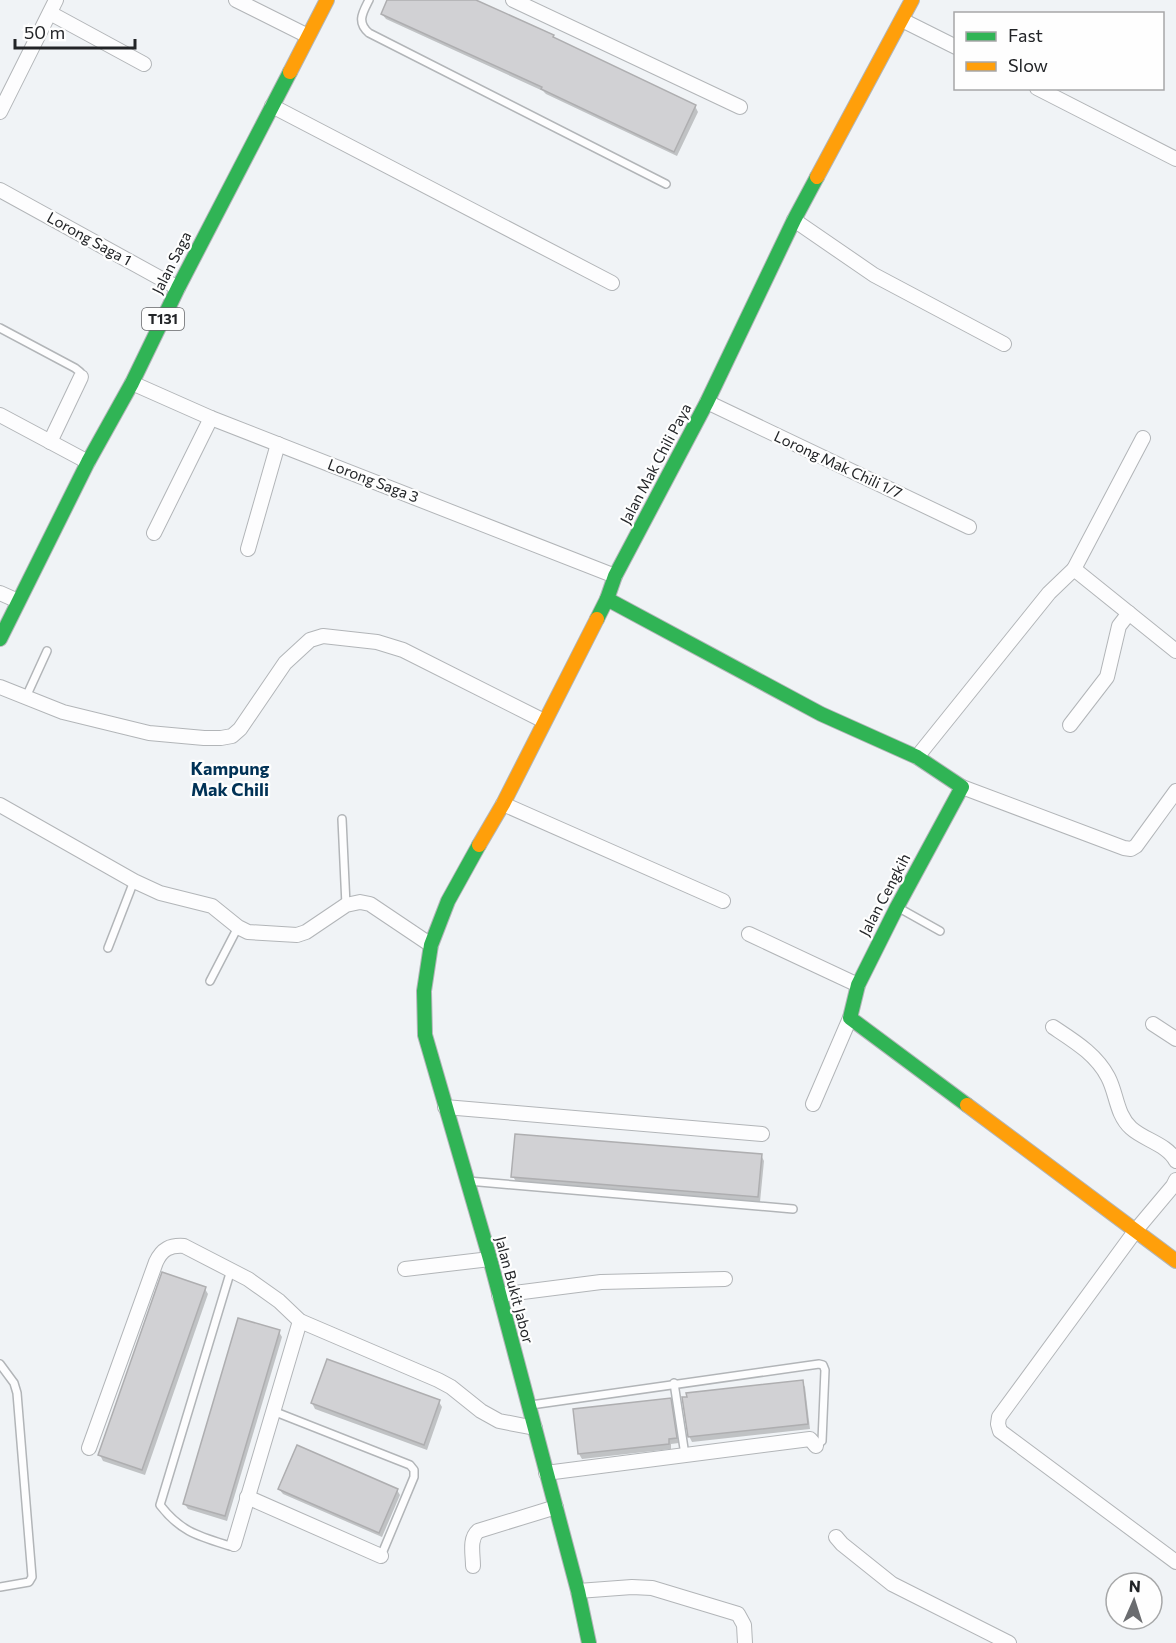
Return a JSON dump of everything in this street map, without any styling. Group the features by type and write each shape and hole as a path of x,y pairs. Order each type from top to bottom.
{"street":[{"path":"0,112 56,0"},
{"path":"236,0 308,36"},
{"name":"Jalan Saga","path":"0,639 88,462 132,383 178,288 327,0"},
{"path":"513,0 740,107"},
{"name":"Jalan Mak Chili Paya","path":"431,945 448,901 503,804 607,599 615,576 707,402 794,220 902,20 910,1"},
{"path":"50,13 144,64"},
{"path":"902,20 954,46"},
{"path":"1041,90 1176,159"},
{"path":"272,106 612,283"},
{"name":"Lorong Saga 1","path":"0,190 178,288"},
{"path":"794,220 874,275 1004,344"},
{"path":"50,442 81,377"},
{"name":"Lorong Saga 3","path":"132,383 211,418 615,576"},
{"name":"Lorong Mak Chili 1/7","path":"707,402 969,527"},
{"path":"0,415 88,462"},
{"path":"154,533 211,418"},
{"path":"917,757 1049,592 1074,568 1143,438"},
{"path":"248,549 278,444"},
{"path":"1074,568 1176,651"},
{"path":"0,592 18,601"},
{"path":"607,599 821,714 917,757 962,787 1124,848 1131,849 1136,846 1174,799"},
{"path":"1070,725 1107,678 1119,626 1129,614"},
{"path":"0,687 63,711 149,733 204,738 232,736 240,729 285,663 310,640 323,636 377,642 403,650 544,721"},
{"name":"Jalan Cengkih","path":"850,1018 858,985 962,787"},
{"path":"503,804 723,901"},
{"path":"0,805 135,882 171,897 212,906 238,927 258,934 297,935 306,932 346,905 360,902 370,904 431,945"},
{"path":"749,934 858,985"},
{"name":"Jalan Bukit Jabor","path":"431,945 426,969 425,1035 490,1259 578,1591 589,1643"},
{"path":"813,1104 850,1018 1176,1261"},
{"path":"1153,1024 1176,1039"},
{"path":"1053,1027 1087,1050 1100,1065 1109,1078 1121,1114 1133,1130 1164,1148 1176,1161"},
{"path":"445,1107 762,1134"},
{"path":"1176,1180 1136,1230 999,1417 998,1424 1000,1431 1176,1563"},
{"path":"89,1448 160,1254 174,1246 184,1246 231,1269 266,1291 300,1321 444,1383 481,1412 499,1421 535,1428"},
{"path":"405,1269 490,1259"},
{"path":"499,1295 601,1282 725,1279"},
{"path":"234,1545 300,1321"},
{"path":"546,1473 810,1439 816,1446"},
{"path":"248,1497 381,1556"},
{"path":"473,1566 472,1541 473,1535 478,1531 556,1507"},
{"path":"836,1538 892,1584 1009,1643"},
{"path":"578,1591 642,1587 738,1614 744,1625 745,1643"}],"lane":[{"path":"369,0 361,19 364,28 369,33 666,184"},
{"path":"0,328 75,368 80,372 81,377"},
{"path":"26,697 47,651"},
{"path":"342,819 346,905"},
{"path":"108,948 135,882"},
{"path":"897,907 940,931"},
{"path":"210,981 238,927"},
{"path":"466,1181 793,1209"},
{"path":"231,1269 160,1505 172,1521 194,1535 230,1546 234,1545"},
{"path":"0,1364 14,1383 17,1393 32,1577 29,1582 0,1587"},
{"path":"528,1406 674,1383 823,1365 825,1370 822,1441 816,1446"},
{"path":"674,1383 685,1455"},
{"path":"272,1411 410,1465 414,1470 414,1477 381,1556"}],"building":[{"path":"387,0 476,0 554,35 553,37 696,105 674,152 541,89 542,87 381,14"},
{"path":"515,1134 762,1154 758,1197 511,1177"},
{"path":"162,1272 206,1287 142,1470 98,1455"},
{"path":"238,1318 280,1330 225,1516 183,1504"},
{"path":"327,1359 440,1400 424,1445 311,1403"},
{"path":"803,1380 808,1424 688,1437 682,1397 687,1397 686,1393"},
{"path":"671,1398 677,1438 669,1439 669,1444 578,1454 573,1409"},
{"path":"297,1445 398,1489 379,1533 278,1489"}],"traffic: fast":[{"path":"0,639 88,462 132,383 178,288 290,72"},
{"path":"597,619 615,576 707,402 817,177"},
{"path":"607,599 821,714 917,757 962,787 858,985 850,1018 967,1105"},
{"path":"479,845 448,901 431,945 424,991 425,1035 490,1259 578,1591 589,1643"}],"traffic: slow":[{"path":"290,72 327,0"},
{"path":"817,177 912,0"},
{"path":"479,845 503,804 597,619"},
{"path":"967,1105 1176,1261"}],"district":[{"name":"Kampung Mak Chili","path":"230,779"}]}
